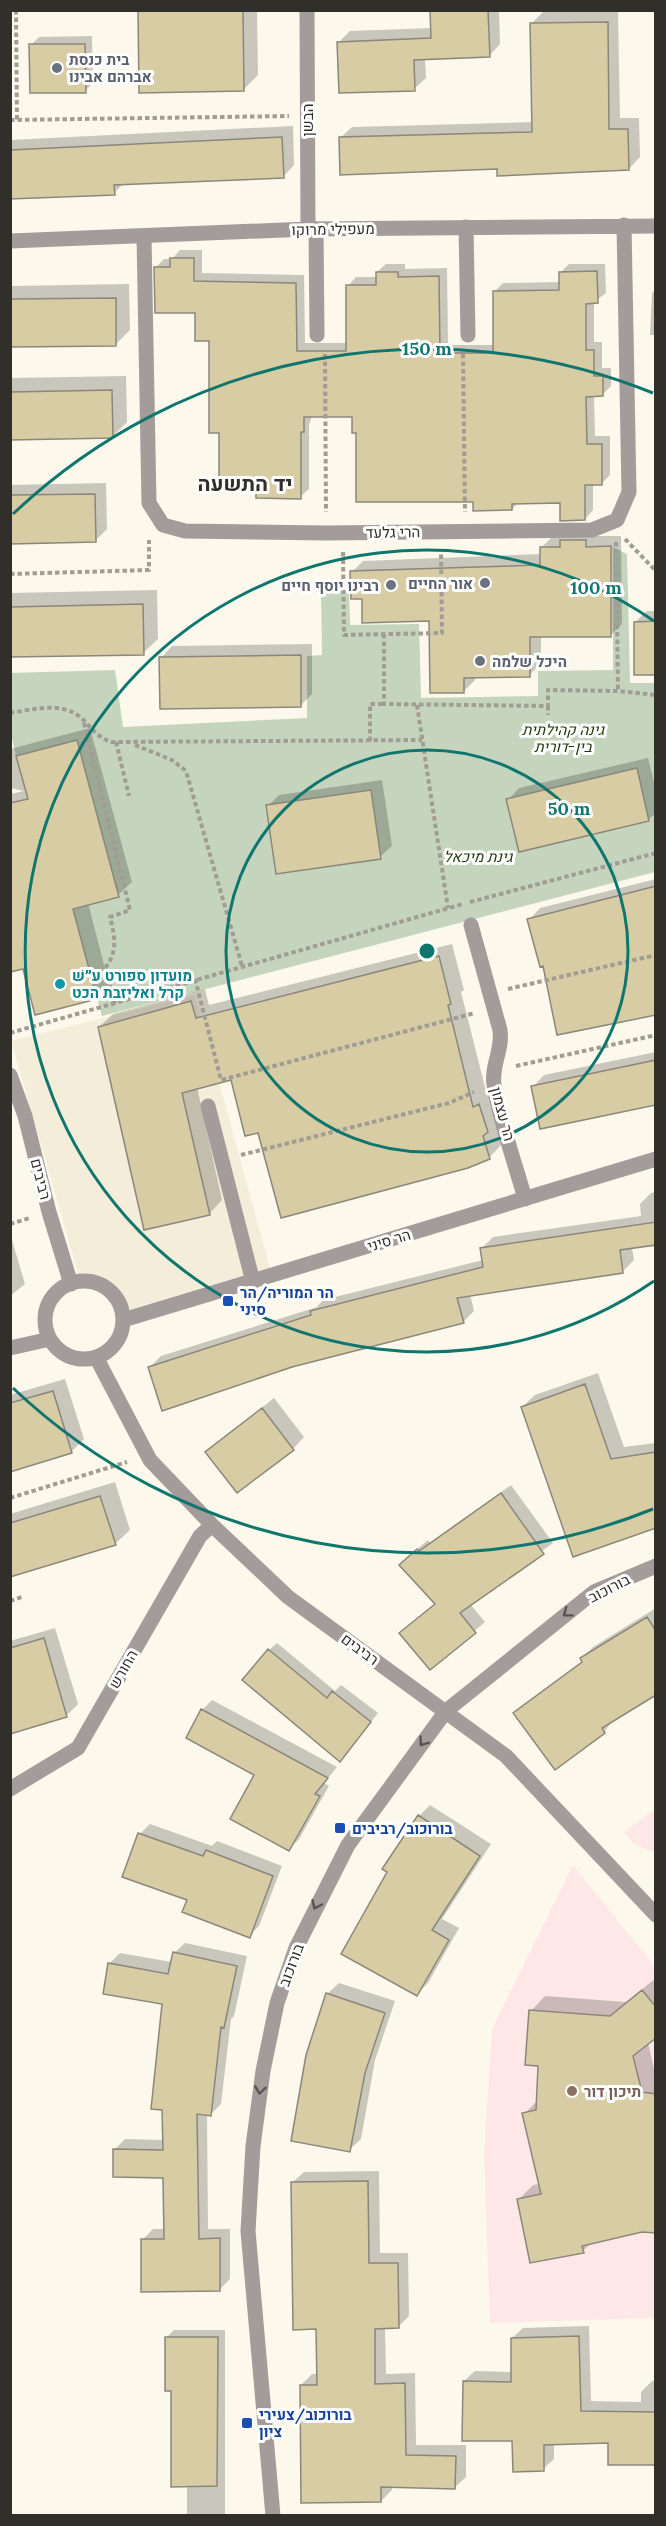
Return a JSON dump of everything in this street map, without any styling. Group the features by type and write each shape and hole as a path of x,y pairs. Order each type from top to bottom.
{"street":[{"name":"הבשן","path":"307,10 308,116 317,335"},
{"path":"616,525 629,492 624,225"},
{"name":"מעפילי מרוקו","path":"10,241 312,229 656,226"},
{"path":"466,227 468,335"},
{"path":"144,236 148,503"},
{"name":"הרי גלעד","path":"148,503 162,525 185,531 342,533 592,530 616,525"},
{"name":"הר עצמון","path":"471,925 502,1046 494,1077 525,1199"},
{"name":"רביבים","path":"10,1075 26,1116 49,1212 70,1284"},
{"path":"208,1106 253,1282"},
{"name":"הר סיני","path":"123,1320 656,1159"},
{"path":"95,1283 106,1288 121,1308 123,1320 116,1343 96,1357 75,1358 64,1354 50,1339 46,1326 46,1313 50,1301 59,1290 70,1284 95,1283"},
{"path":"10,1348 50,1339"},
{"name":"רביבים","path":"96,1357 148,1456 212,1525 288,1597 506,1756 656,1915"},
{"name":"החורש","path":"10,1789 78,1748 200,1536 212,1525"},
{"name":"בורוכוב","path":"273,2516 248,2231 253,2146 263,2072 277,2003 297,1948 348,1845 446,1711 594,1592 656,1566"}],"path":[{"path":"16,10 17,120"},
{"path":"10,120 308,116"},
{"path":"317,335 325,335 326,533"},
{"path":"465,531 463,335 468,335"},
{"path":"10,574 149,570 148,503"},
{"path":"616,525 656,571"},
{"path":"616,525 618,691"},
{"path":"342,533 344,635 442,633 440,532"},
{"path":"384,634 384,704"},
{"path":"548,715 548,690 618,691 656,695"},
{"path":"370,741 370,704 548,706"},
{"path":"417,705 448,908"},
{"path":"10,712 64,709 83,720 99,738 128,743 422,740"},
{"path":"83,720 130,910 110,917 115,946 112,960 105,968 115,1004"},
{"path":"116,742 129,796"},
{"path":"128,743 147,748 180,765 186,771 242,966"},
{"path":"10,1033 448,908 656,853"},
{"path":"195,980 221,1080 656,955"},
{"path":"221,1160 449,1103 494,1077 656,1035"},
{"path":"10,1498 148,1456"},
{"path":"10,1600 22,1597"}],"shaded area":[{"path":"195,995 270,1268 127,1310 121,1294 112,1284 98,1278 79,1276 11,1041"},
{"path":"655,1809 655,1853 634,1844 624,1832"},
{"name":"תיכון דור","path":"573,1865 655,1967 655,2318 490,2323 484,2153 492,2029"}],"green space":[{"path":"613,547 627,554 630,683 655,683 655,872 102,1016 73,909 119,896 77,740 16,756 11,734 10,673 115,670 123,727 307,718 307,656 322,655 321,590 349,590 350,625 419,624 421,698 538,696 538,671 613,670"}],"building":[{"path":"138,10 243,10 244,91 139,93"},
{"path":"430,10 488,10 490,57 414,60 415,91 339,93 337,42 431,38"},
{"path":"608,22 609,129 628,129 629,170 497,176 497,169 340,175 339,137 532,132 530,23"},
{"name":"בית כנסת אברהם אבינו","path":"29,44 85,44 86,93 30,93"},
{"path":"282,137 284,178 114,185 115,195 10,199 10,150"},
{"path":"170,258 194,258 194,281 296,283 297,351 346,351 346,285 376,285 376,272 398,272 398,277 439,276 440,353 493,353 493,291 559,290 559,272 597,271 598,303 586,304 586,350 594,350 594,376 603,376 603,396 586,397 587,444 602,444 602,485 585,485 585,520 560,521 560,503 512,504 512,510 473,511 473,502 356,502 356,433 352,433 352,417 304,417 304,432 301,432 301,499 256,498 256,487 219,487 219,433 209,433 209,341 195,341 195,313 155,313 154,267 170,267"},
{"path":"116,298 116,346 10,347 10,299"},
{"path":"112,390 113,438 10,440 10,392"},
{"path":"95,494 96,542 10,544 10,495"},
{"path":"560,540 586,540 586,547 611,546 611,637 530,637 530,677 464,678 464,693 430,693 429,621 362,623 362,599 351,599 350,571 540,565 540,547 560,547"},
{"path":"143,604 144,655 10,657 10,607"},
{"path":"656,621 656,675 634,675 634,622"},
{"path":"301,655 301,707 160,709 159,657"},
{"path":"77,740 119,897 73,909 97,999 35,1015 23,969 10,972 10,803 28,799 16,756"},
{"path":"637,768 649,821 519,852 506,799"},
{"path":"371,790 381,859 276,874 266,805"},
{"path":"656,886 656,1015 557,1035 543,966 540,967 527,919"},
{"path":"439,956 451,1004 448,1005 473,1107 479,1104 488,1132 483,1136 490,1159 468,1168 281,1218 258,1133 245,1136 231,1080 182,1093 210,1215 144,1230 98,1027 191,1001 196,1018"},
{"path":"656,1060 656,1105 540,1129 531,1086"},
{"path":"656,1222 656,1245 620,1250 623,1273 457,1298 464,1323 292,1367 162,1411 148,1367 311,1315 310,1311 483,1267 480,1248"},
{"path":"585,1384 611,1459 656,1452 656,1528 573,1557 521,1407"},
{"path":"53,1391 72,1453 10,1472 10,1403"},
{"path":"262,1408 294,1450 237,1493 205,1452"},
{"path":"501,1493 544,1554 460,1613 476,1633 430,1670 399,1633 435,1604 399,1565 417,1549 419,1551"},
{"path":"100,1496 116,1545 10,1577 10,1523"},
{"path":"647,1617 656,1631 656,1695 602,1728 605,1733 555,1770 513,1713 582,1662 580,1658"},
{"path":"44,1638 67,1717 10,1734 10,1648"},
{"path":"268,1649 327,1698 332,1691 371,1722 340,1762 242,1680"},
{"path":"201,1709 328,1778 315,1794 320,1796 289,1851 230,1819 254,1775 186,1738"},
{"path":"418,1815 480,1856 432,1930 449,1940 417,1996 341,1954 387,1872 382,1869"},
{"path":"138,1833 203,1856 206,1850 273,1876 250,1938 182,1912 187,1900 122,1877"},
{"path":"173,1952 237,1966 224,2028 221,2027 211,2116 197,2114 199,2239 220,2238 220,2291 141,2292 141,2239 164,2239 163,2178 113,2177 113,2149 163,2150 162,2110 151,2109 162,2004 103,1994 108,1963 168,1974"},
{"path":"642,1990 656,2007 656,2038 633,2056 642,2092 656,2094 656,2233 642,2232 582,2246 584,2253 530,2263 517,2199 541,2194 522,2113 536,2110 538,2066 525,2065 529,2010 610,2016"},
{"path":"326,1993 385,2013 365,2073 350,2152 291,2141 306,2055"},
{"path":"368,2181 369,2263 398,2263 399,2328 375,2329 375,2384 405,2383 406,2455 456,2456 455,2489 381,2487 381,2502 301,2503 300,2385 317,2385 316,2329 293,2330 291,2182"},
{"path":"579,2336 581,2411 656,2412 656,2465 608,2465 608,2443 544,2445 544,2471 513,2472 512,2441 462,2441 463,2381 511,2382 511,2338"},
{"path":"165,2337 218,2337 217,2486 171,2487 171,2391 165,2391"}],"place":[{"name":"בית כנסת אברהם אבינו","path":"57,68"},
{"name":"אור החיים","path":"485,583"},
{"name":"רבינו יוסף חיים","path":"391,585"},
{"name":"היכל שלמה","path":"480,661"},
{"name":"מועדון ספורט ע״שׁ קרל ואליזבת הכט","path":"60,984"},
{"name":"הר המוריה/הר סיני","path":"228,1301"},
{"name":"בורוכוב/רביבים","path":"340,1828"},
{"name":"תיכון דור","path":"572,2091"},
{"name":"בורוכוב/צעירי ציון","path":"247,2423"}],"district":[{"name":"יד התשעה","path":"245,483"}],"park label":[{"name":"גינה קהילתית בין-דורית","path":"563,738"},
{"name":"גינת מיכאל","path":"478,856"}]}
